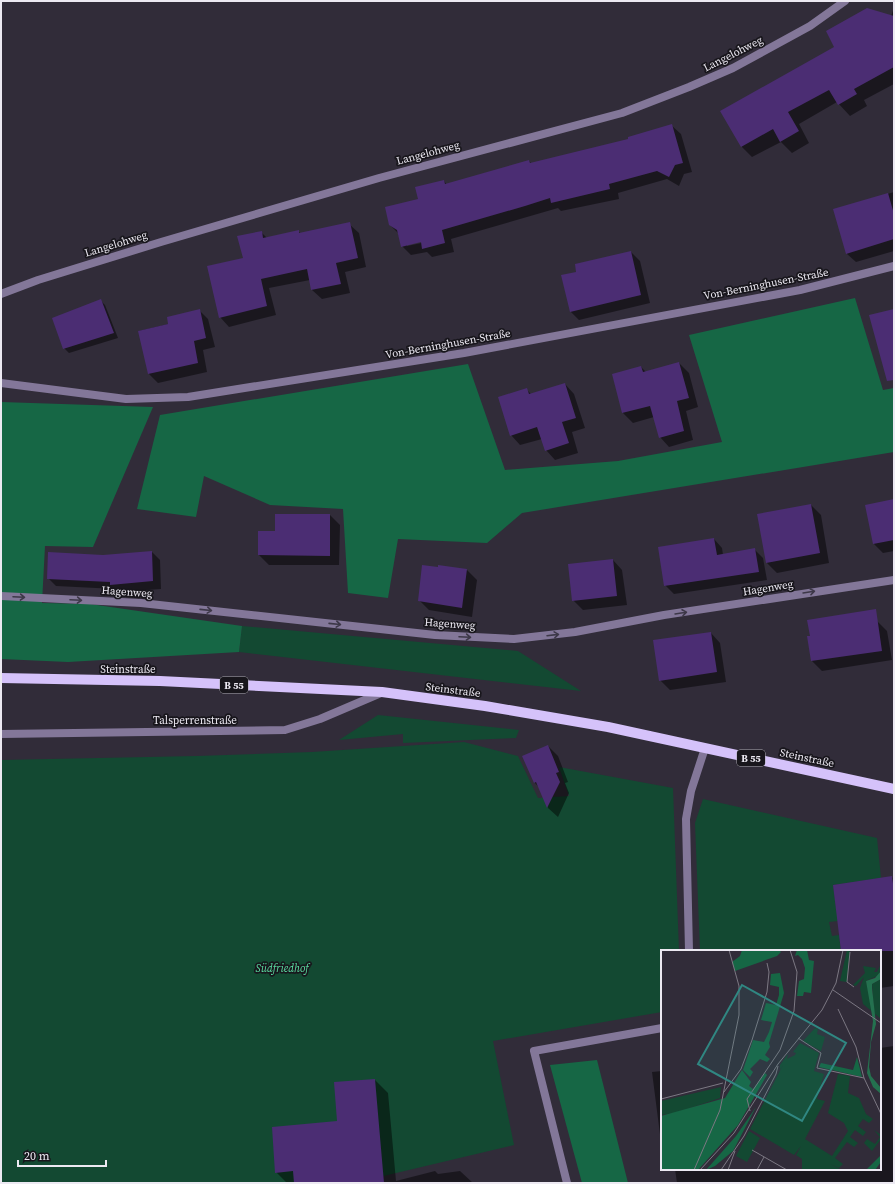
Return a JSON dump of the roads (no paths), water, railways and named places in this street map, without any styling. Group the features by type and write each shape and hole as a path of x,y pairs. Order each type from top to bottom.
{"main road":[{"name":"Steinstraße","path":"1,678 160,681 382,692 526,712 705,748 894,789"}],"street":[{"name":"Langelohweg","path":"1,294 38,280 154,244 379,178 622,113 732,68 810,26 845,1"},
{"name":"Von-Berninghusen-Straße","path":"1,383 126,399 188,397 464,353 800,290 894,266"},
{"name":"Hagenweg","path":"1,596 141,603 436,635 514,639 575,632 687,612 894,580"},
{"name":"Talsperrenstraße","path":"1,734 285,730 320,719 382,692"},
{"path":"690,950 686,819 691,791 705,748"},
{"path":"567,1183 534,1051 661,1028"}],"park label":[{"name":"Südfriedhof","path":"282,968"}]}
